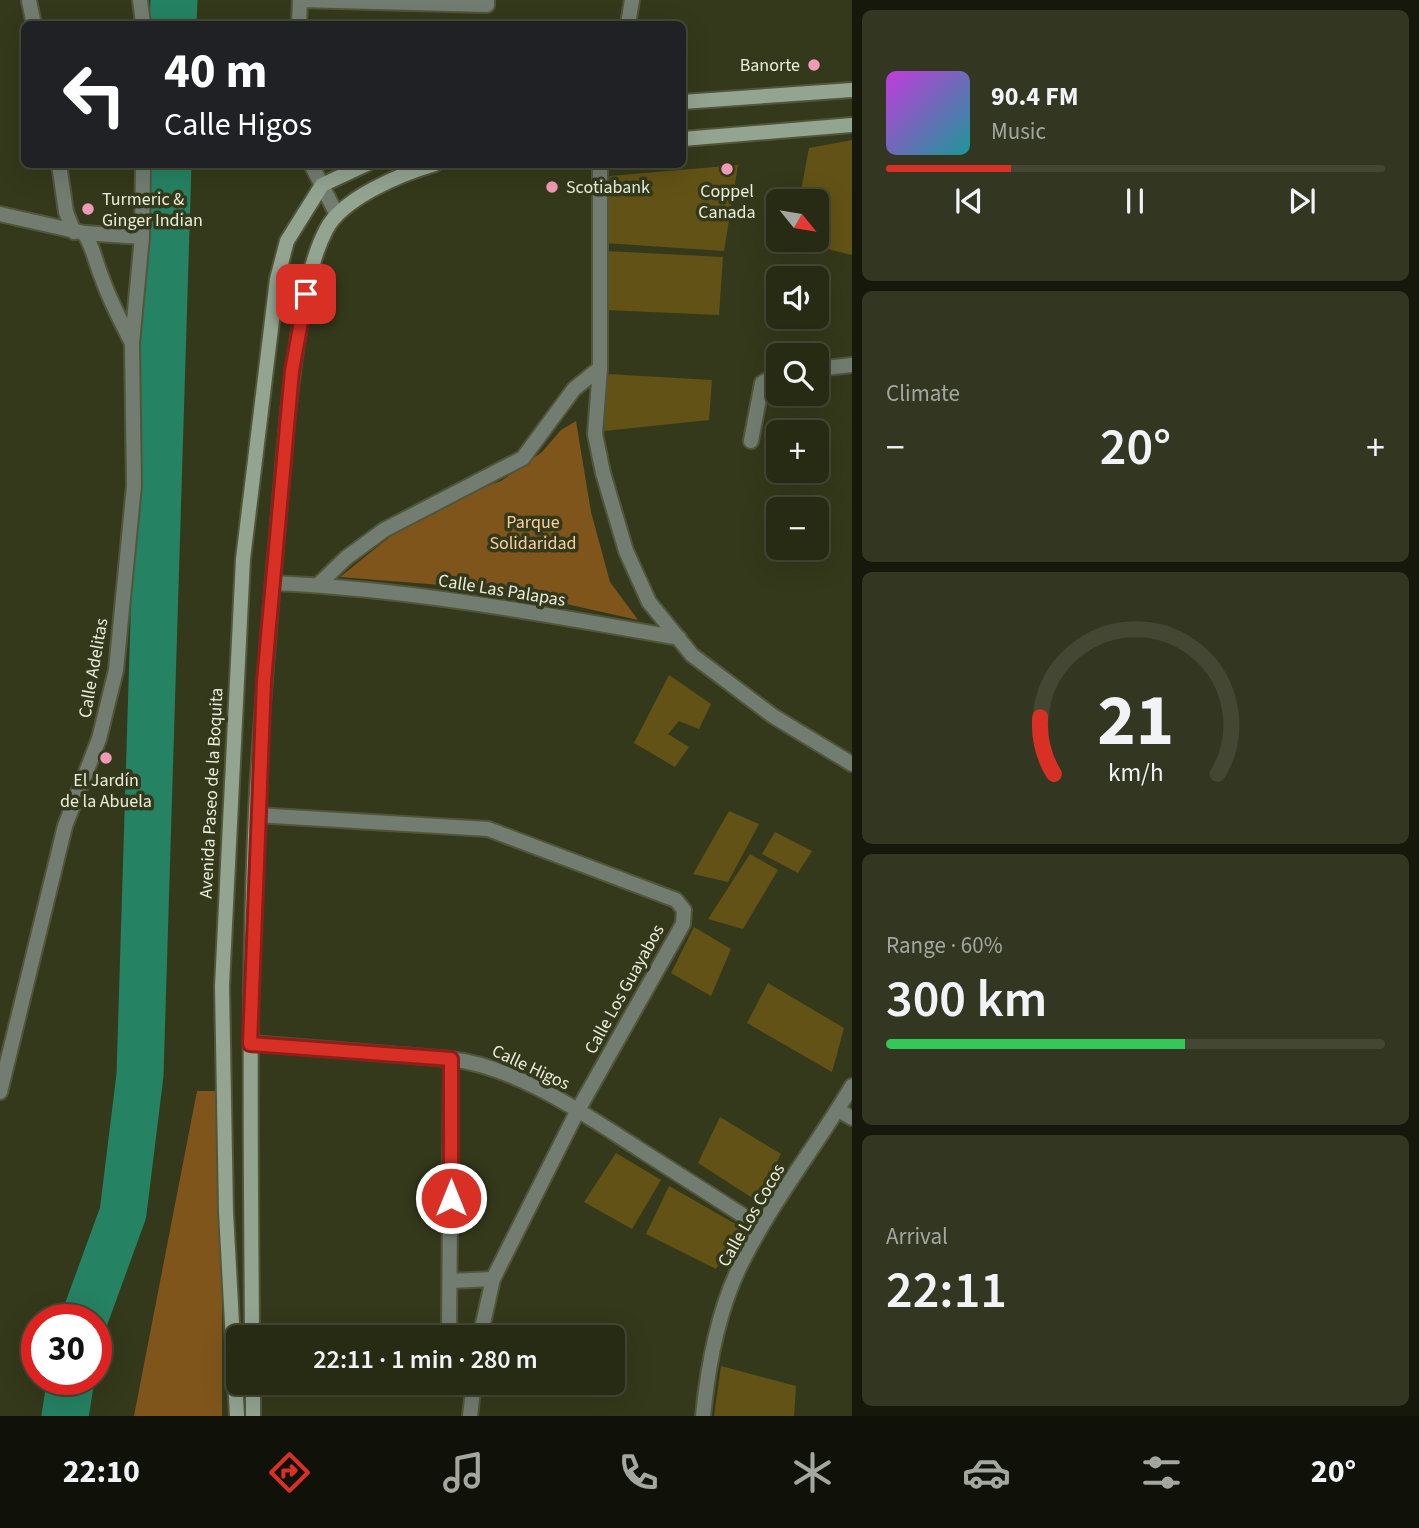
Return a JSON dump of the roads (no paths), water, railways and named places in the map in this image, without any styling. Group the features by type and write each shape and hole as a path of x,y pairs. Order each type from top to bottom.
{"main road":[{"path":"686,102 852,90"},
{"path":"686,139 852,125"},
{"path":"322,185 358,168"},
{"path":"252,1325 250,1044 256,815 292,371 310,269 326,230 336,214 375,189 420,168"},
{"name":"Avenida Paseo de la Boquita","path":"237,1416 226,1212 222,986 243,559 277,279 286,241 322,185"},
{"path":"253,1395 253,1416"}],"street":[{"path":"140,0 143,21"},
{"path":"299,21 300,0 487,5 487,0"},
{"path":"628,21 632,0"},
{"path":"29,1 33,21"},
{"path":"60,168 66,212 94,249 96,264 132,343"},
{"name":"Calle Adelitas","path":"0,1092 65,826 99,740 116,670 134,486 132,343 142,237 143,168"},
{"path":"313,168 336,214"},
{"path":"600,168 600,368 595,434 603,473 626,551 649,602 692,655 773,716 852,764"},
{"path":"0,214 79,232 119,238 142,237"},
{"path":"829,368 852,365"},
{"path":"318,585 346,558 384,530 523,458 574,389 600,368"},
{"path":"751,441 762,383 766,381"},
{"name":"Calle Las Palapas","path":"273,583 318,585 534,610 582,623 679,638"},
{"name":"Calle Los Guayabos","path":"256,815 488,829 676,900 684,910 683,924 578,1110 493,1279 483,1325"},
{"name":"Calle Higos","path":"250,1044 451,1059 496,1069 578,1110 761,1227"},
{"path":"449,1325 451,1059"},
{"name":"Calle Los Cocos","path":"703,1416 707,1377 722,1314 741,1263 761,1227 852,1086"},
{"path":"838,1110 852,1118"},
{"path":"450,1281 493,1279"},
{"path":"470,1416 472,1395"}],"waterway":[{"path":"173,21 174,0"},
{"path":"90,1304 123,1213 140,1075 168,168"},
{"path":"65,1416 68,1395"}],"place":[{"name":"Banorte","path":"814,65"},
{"name":"Coppel Canada","path":"727,169"},
{"name":"Scotiabank","path":"552,187"},
{"name":"Turmeric & Ginger Indian","path":"88,209"},
{"name":"El Jardín de la Abuela","path":"106,758"}],"park label":[{"name":"Parque Solidaridad","path":"533,532"}]}
